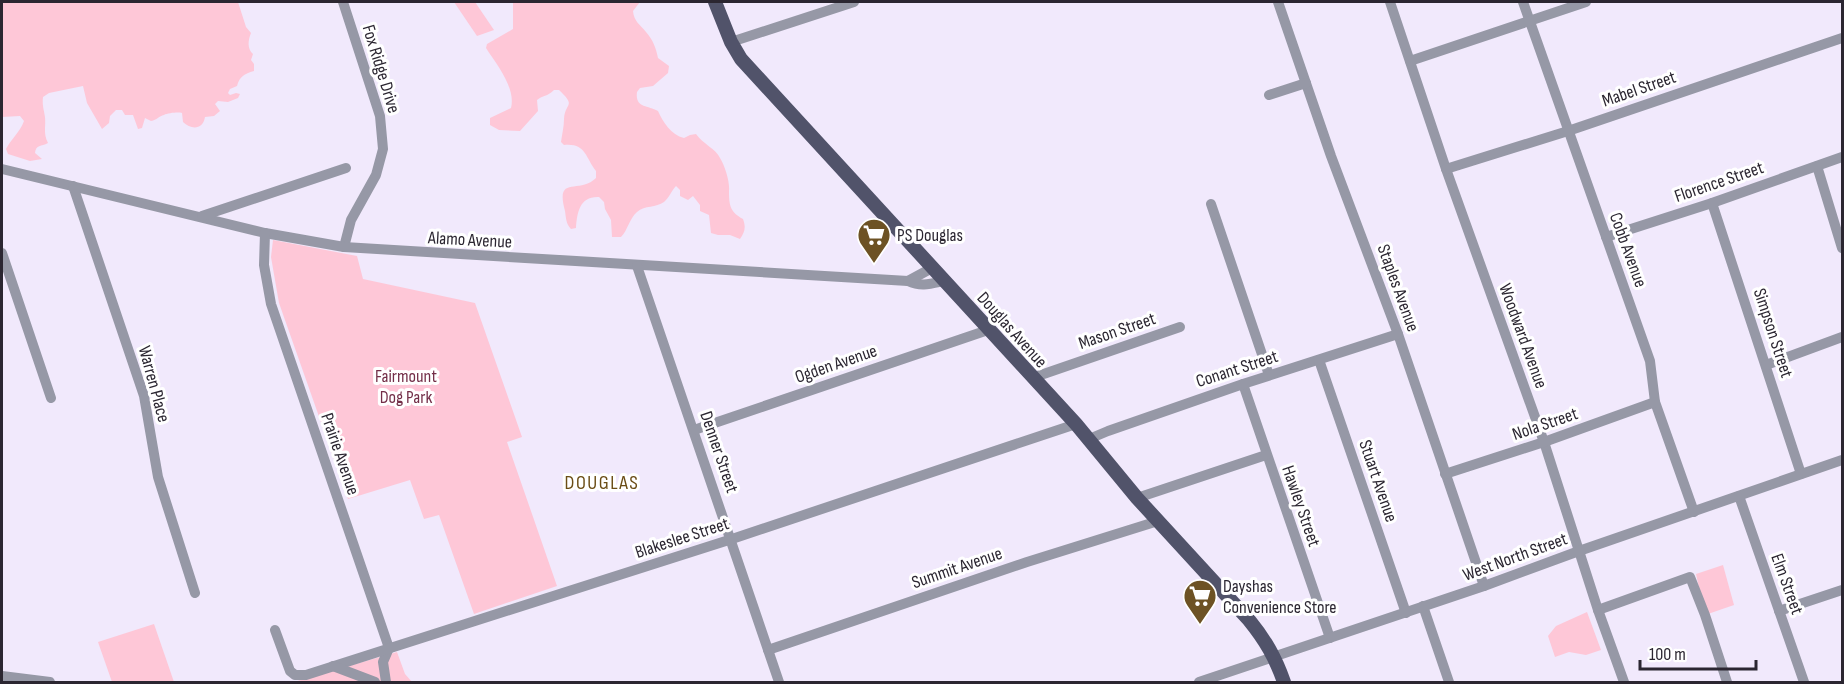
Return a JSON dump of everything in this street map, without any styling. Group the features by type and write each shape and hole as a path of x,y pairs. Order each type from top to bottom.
{"main road":[{"name":"Douglas Avenue","path":"716,2 731,42 741,59 1076,424 1137,498 1249,620 1275,656 1284,682"}],"street":[{"name":"Fox Ridge Drive","path":"343,2 380,116 383,149 376,175 351,220 344,248"},
{"path":"731,42 854,2"},
{"name":"Staples Avenue","path":"1278,2 1331,156 1398,334 1484,586"},
{"name":"Woodward Avenue","path":"1390,2 1446,169 1544,442 1598,610 1624,682"},
{"name":"Cobb Avenue","path":"1523,2 1650,361 1655,402 1694,512"},
{"path":"1410,61 1586,2"},
{"name":"Mabel Street","path":"1446,169 1842,38"},
{"path":"1269,95 1306,83"},
{"name":"Florence Street","path":"1606,237 1712,203 1842,157"},
{"path":"1816,166 1842,248"},
{"path":"202,216 346,168"},
{"name":"Alamo Avenue","path":"2,169 265,233 344,248 908,281 916,285 944,281"},
{"name":"Warren Place","path":"73,186 144,396 158,477 195,592"},
{"name":"Simpson Street","path":"1712,203 1802,474"},
{"path":"1211,204 1269,375"},
{"name":"Prairie Avenue","path":"265,233 264,265 271,304 389,648 382,669 386,682"},
{"path":"2,253 51,398"},
{"name":"Denner Street","path":"637,266 779,682"},
{"path":"908,281 932,268"},
{"name":"Mason Street","path":"1032,378 1180,327"},
{"name":"Ogden Avenue","path":"694,430 988,330"},
{"name":"Conant Street","path":"1089,440 1108,431 1269,375 1398,334"},
{"path":"1766,365 1842,337"},
{"name":"Stuart Avenue","path":"1319,360 1406,613"},
{"name":"Hawley Street","path":"1243,384 1330,638"},
{"name":"Nola Street","path":"1445,474 1544,442 1655,402"},
{"name":"Blakeslee Street","path":"275,630 291,671 295,675 306,675 732,539 1076,424"},
{"path":"1137,498 1266,455"},
{"name":"West North Street","path":"1199,682 1406,613 1842,460"},
{"name":"Elm Street","path":"1738,496 1804,682"},
{"name":"Summit Avenue","path":"768,650 1027,562 1158,521"},
{"path":"1598,610 1690,577 1705,615 1726,682"},
{"path":"1779,611 1842,590"},
{"path":"1423,606 1449,682"},
{"path":"333,666 375,682"},
{"path":"2,676 50,682"}],"green space":[{"path":"2,2 238,2 246,27 251,33 249,44 253,54 251,60 254,64 254,71 243,76 237,86 230,89 228,93 230,95 240,94 238,98 228,102 218,101 215,104 220,111 214,116 205,117 202,124 196,127 186,125 183,122 182,113 176,113 166,114 151,121 145,118 142,128 138,129 133,115 125,115 122,110 116,110 110,116 109,123 102,129 87,103 83,86 49,93 43,97 45,133 48,143 36,150 35,153 42,159 30,161 8,154 6,149 24,121 20,116 2,117"},
{"path":"454,2 475,2 494,30 477,36"},
{"path":"513,2 640,2 633,11 635,18 652,41 658,58 669,66 668,73 653,86 640,88 637,92 638,101 658,111 665,124 675,134 684,138 696,134 718,155 728,179 731,208 744,222 740,239 730,235 711,233 709,215 700,211 700,205 693,196 688,200 680,196 680,190 676,186 664,202 637,212 621,237 612,237 611,220 604,202 599,197 593,197 584,202 577,216 576,228 571,229 566,221 563,193 570,187 589,183 596,178 596,171 581,149 577,146 564,145 561,142 568,99 559,90 554,90 539,98 537,100 538,111 520,131 499,130 490,125 490,118 511,108 512,100 505,77 486,48 487,44 513,29"},
{"name":"Fairmount Dog Park","path":"273,240 357,256 363,279 475,303 522,437 507,442 557,586 474,614 439,515 424,519 410,480 348,499 279,303 271,257"},
{"path":"1723,565 1734,605 1705,615 1696,574"},
{"path":"1587,612 1601,650 1586,655 1569,652 1555,657 1548,636 1556,626"},
{"path":"154,624 174,682 112,682 98,642"},
{"path":"397,652 405,674 412,682 294,682"}],"place":[{"name":"PS Douglas","path":"874,264"},
{"name":"Dayshas Convenience Store","path":"1200,625"}],"district":[{"name":"DOUGLAS","path":"602,483"}]}
